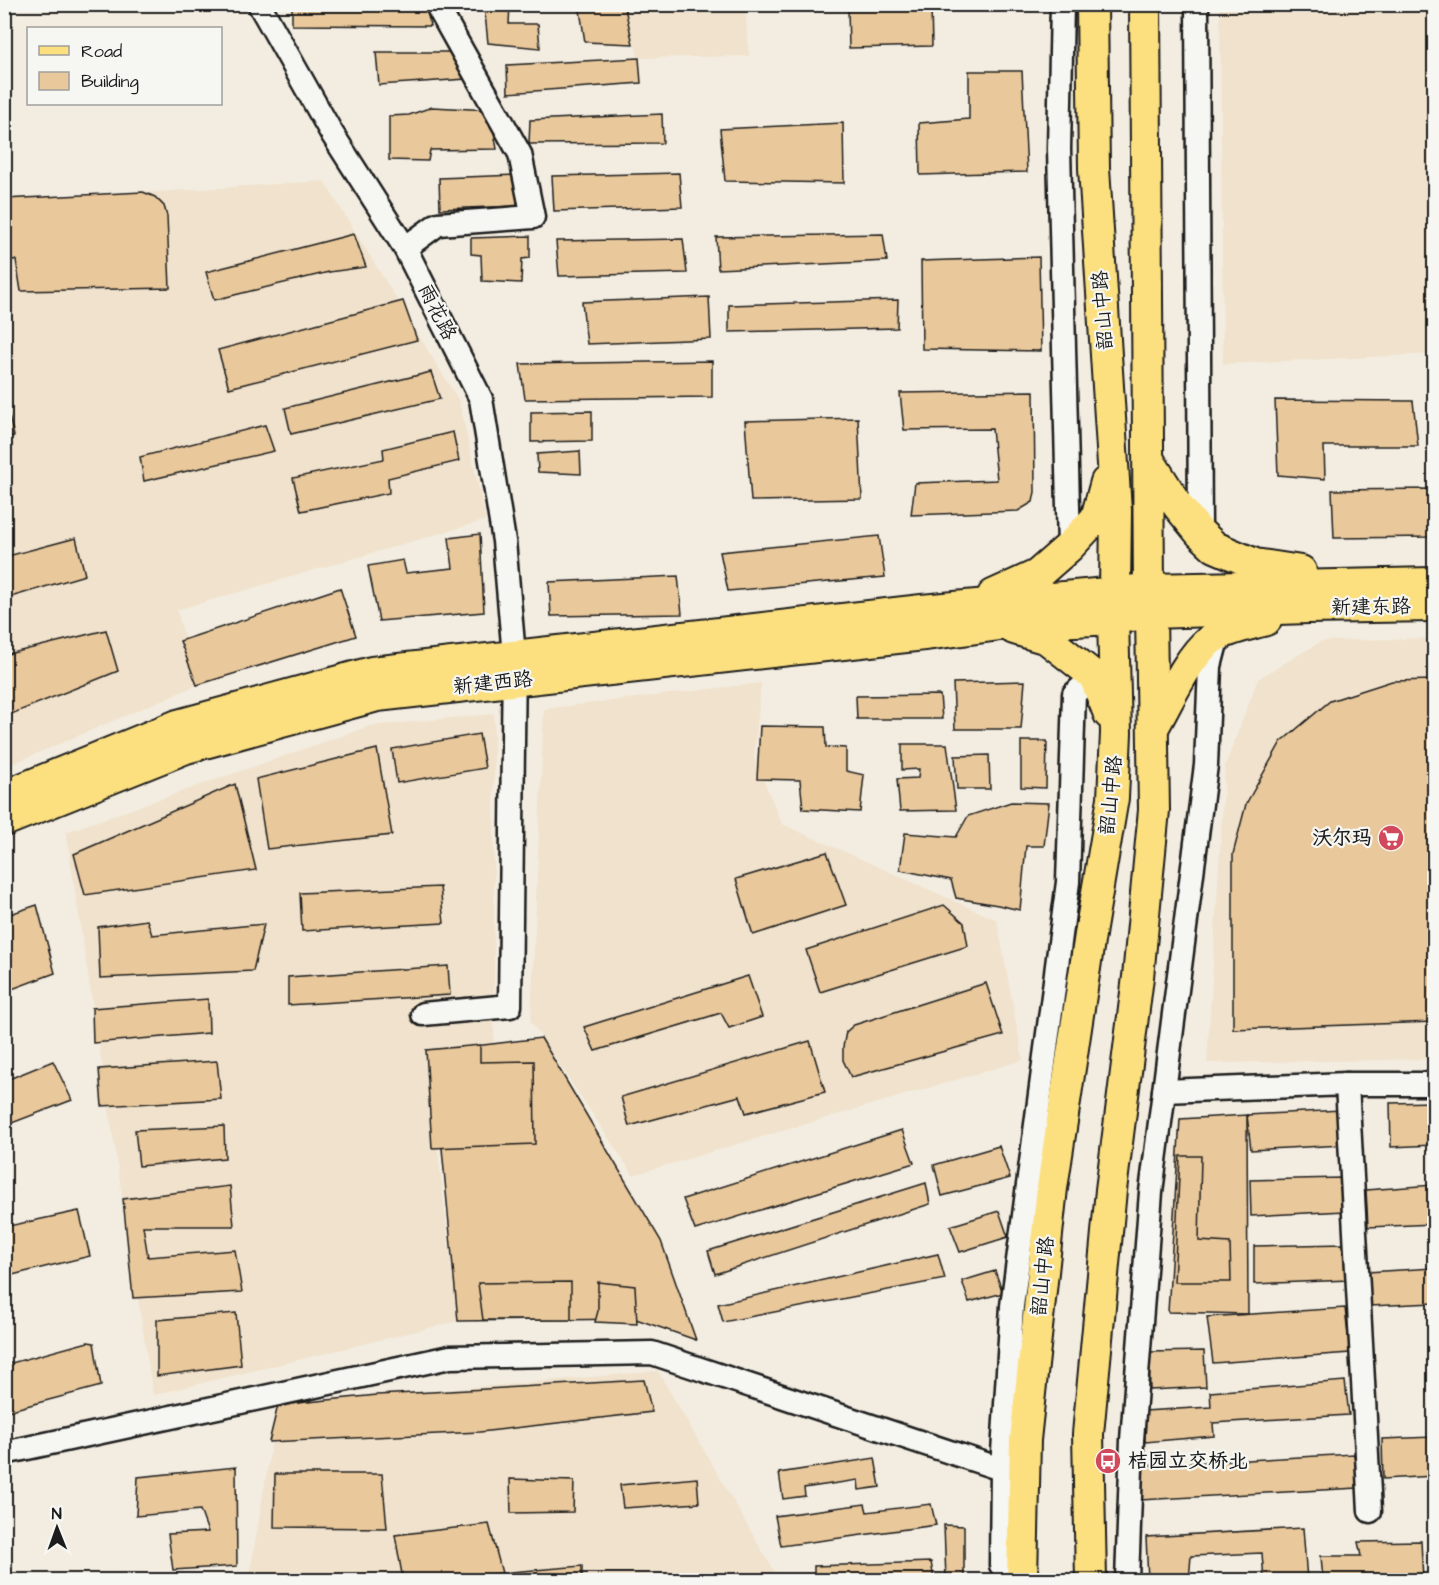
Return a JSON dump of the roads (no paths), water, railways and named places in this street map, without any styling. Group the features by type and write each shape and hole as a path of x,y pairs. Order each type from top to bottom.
{"main road":[{"name":"韶山中路","path":"1008,1576 1023,1521 1014,1473 1025,1440 1052,1188 1113,798 1116,733 1114,605 1116,511 1094,168 1092,4"},
{"name":"韶山中路","path":"1091,1581 1088,1434 1111,1190 1138,977 1154,810 1145,4"},
{"path":"972,606 1037,575 1069,548 1096,518 1112,455"},
{"path":"1149,460 1178,506 1215,547 1255,564 1390,584"},
{"name":"新建东路","path":"1390,584 1434,583"},
{"path":"1114,605 1390,584"},
{"path":"1150,601 1308,608"},
{"name":"新建西路","path":"4,796 178,725 372,672 514,668 912,636 1000,625 1114,605"},
{"name":"新建西路","path":"4,821 197,745 377,696 514,668 972,606 1114,605"},
{"name":"新建东路","path":"1308,608 1434,606"},
{"path":"1153,728 1192,658 1209,640 1232,629 1308,608"},
{"path":"1000,625 1047,639 1094,676 1116,733"}],"street":[{"name":"雨花路","path":"259,4 331,132 405,248 481,399 504,541 514,668 510,1006 423,1014"},
{"path":"405,248 438,224 533,217 520,154 436,4"},
{"path":"1062,4 1059,149 1069,548"},
{"path":"1197,4 1200,533"},
{"path":"1127,1581 1132,1440 1151,1192 1206,765 1210,666 1216,643 1232,629"},
{"path":"1008,1576 1014,1473 1012,1306 1068,882 1074,694 1094,676"},
{"path":"1164,1091 1347,1084 1434,1084"},
{"path":"1347,1084 1370,1511"},
{"path":"4,1453 450,1357 651,1353 1014,1473"}],"place":[{"name":"沃尔玛","path":"1391,838"},
{"name":"桔园立交桥北","path":"1108,1461"}]}
